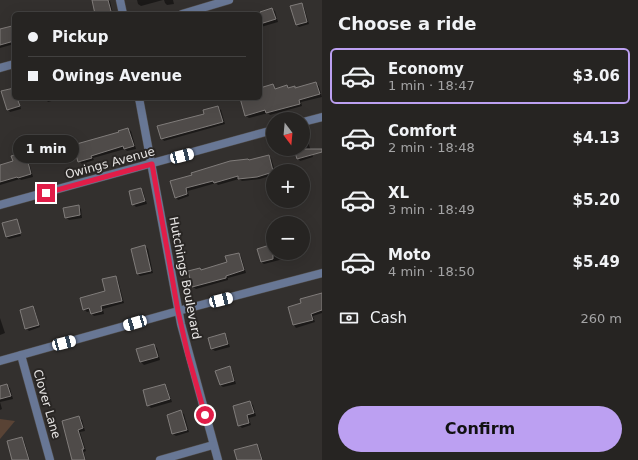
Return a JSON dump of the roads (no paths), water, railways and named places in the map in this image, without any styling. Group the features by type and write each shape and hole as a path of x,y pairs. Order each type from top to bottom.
{"street":[{"path":"120,0 123,12"},
{"path":"189,12 229,0"},
{"path":"0,68 12,65"},
{"name":"Hutchings Boulevard","path":"139,100 178,311 188,355 218,460"},
{"path":"310,120 322,117"},
{"name":"Owings Avenue","path":"0,205 266,132"},
{"path":"0,360 322,273"},
{"name":"Clover Lane","path":"21,355 50,460"},
{"path":"160,460 213,444"}]}
